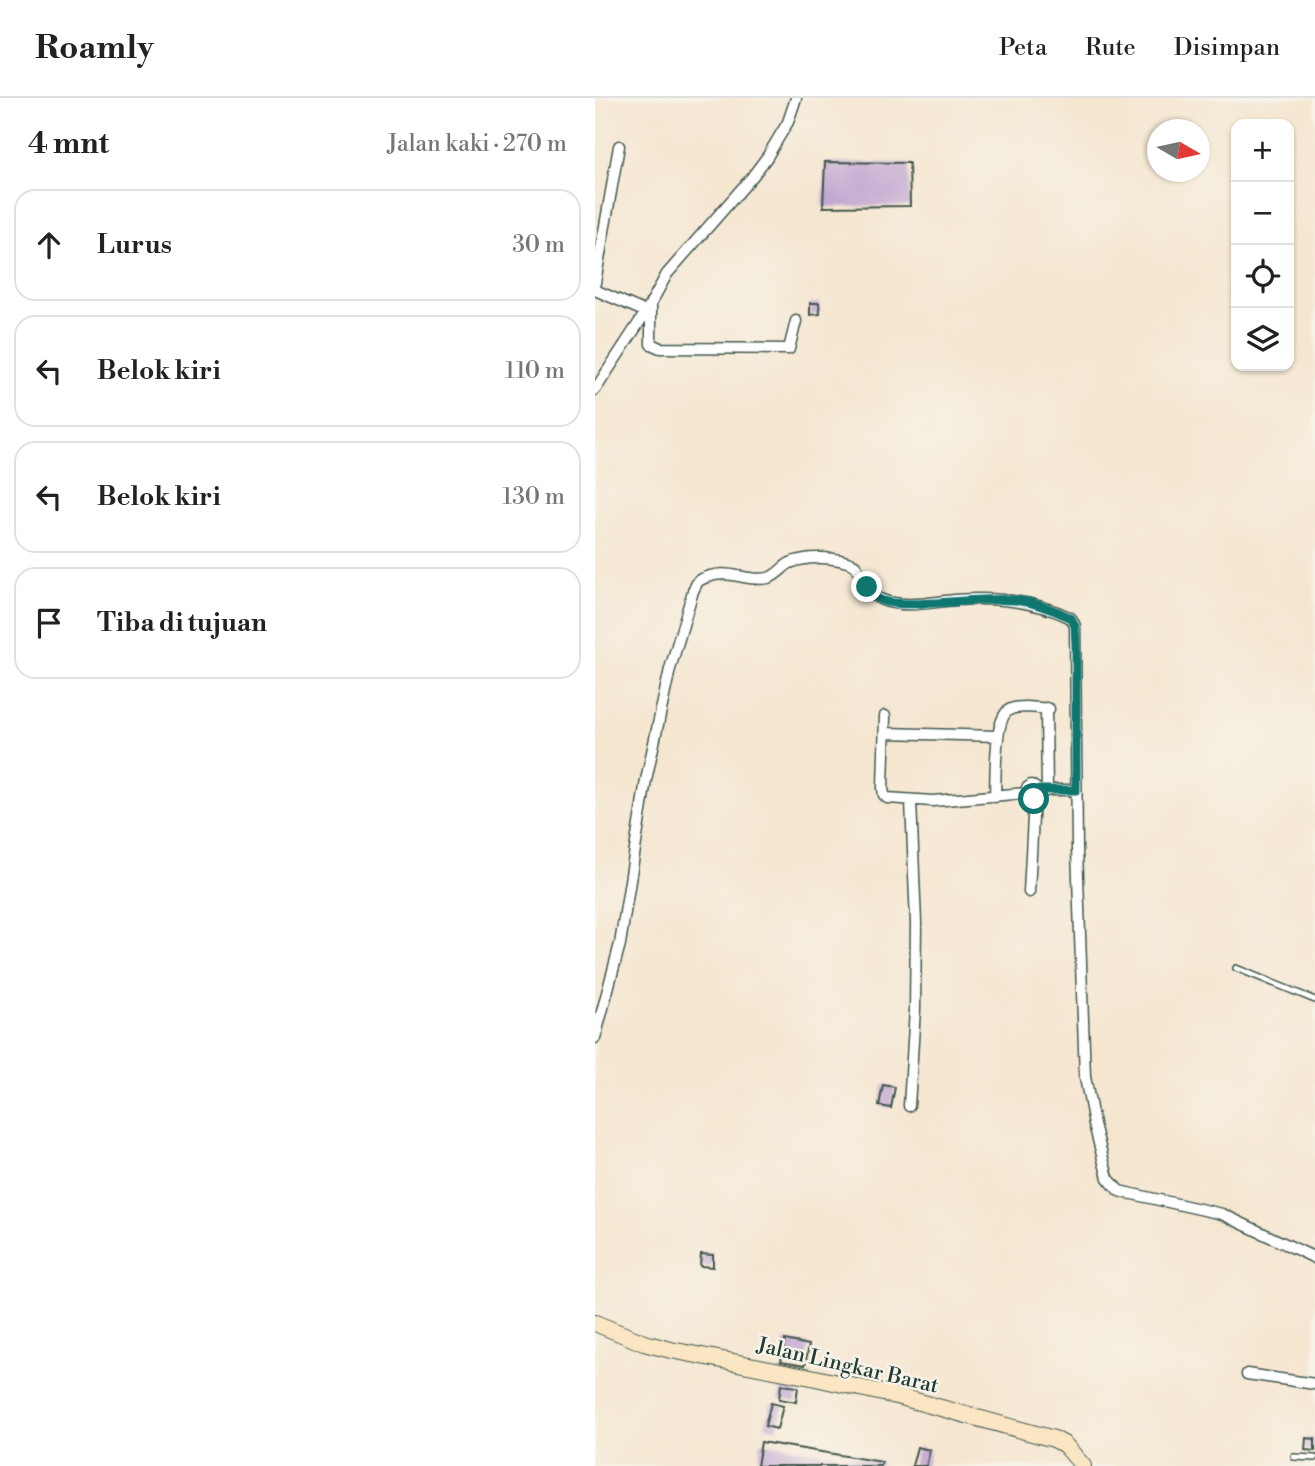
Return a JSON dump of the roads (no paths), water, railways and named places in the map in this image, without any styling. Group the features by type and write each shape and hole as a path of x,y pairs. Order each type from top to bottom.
{"street":[{"path":"595,390 649,307 667,274 767,157 787,122 796,98"},
{"path":"595,283 619,146"},
{"path":"595,290 649,307"},
{"path":"649,307 651,345 660,348 789,349 796,321"},
{"path":"595,1038 620,944 646,780 670,668 698,581 728,573 764,579 774,576 792,562 831,559 855,565 867,587 879,599 912,604 958,600 1013,600 1043,607 1071,618 1075,626 1076,790 1085,1077 1108,1178 1119,1191 1222,1214 1315,1258"},
{"path":"995,797 998,736 1000,721 1005,712 1012,708 1048,708 1036,793 1029,892"},
{"path":"885,716 884,794 887,798 911,801 1076,790"},
{"path":"886,733 998,736"},
{"path":"909,1106 915,1009 916,923 911,801"},
{"name":"Jalan Lingkar Barat","path":"595,1323 644,1343 671,1350 862,1388 1054,1439 1065,1445 1083,1466"},
{"path":"1247,1374 1315,1384"}],"lane":[{"path":"1236,968 1315,1000"},
{"path":"1294,1457 1315,1458"}]}
